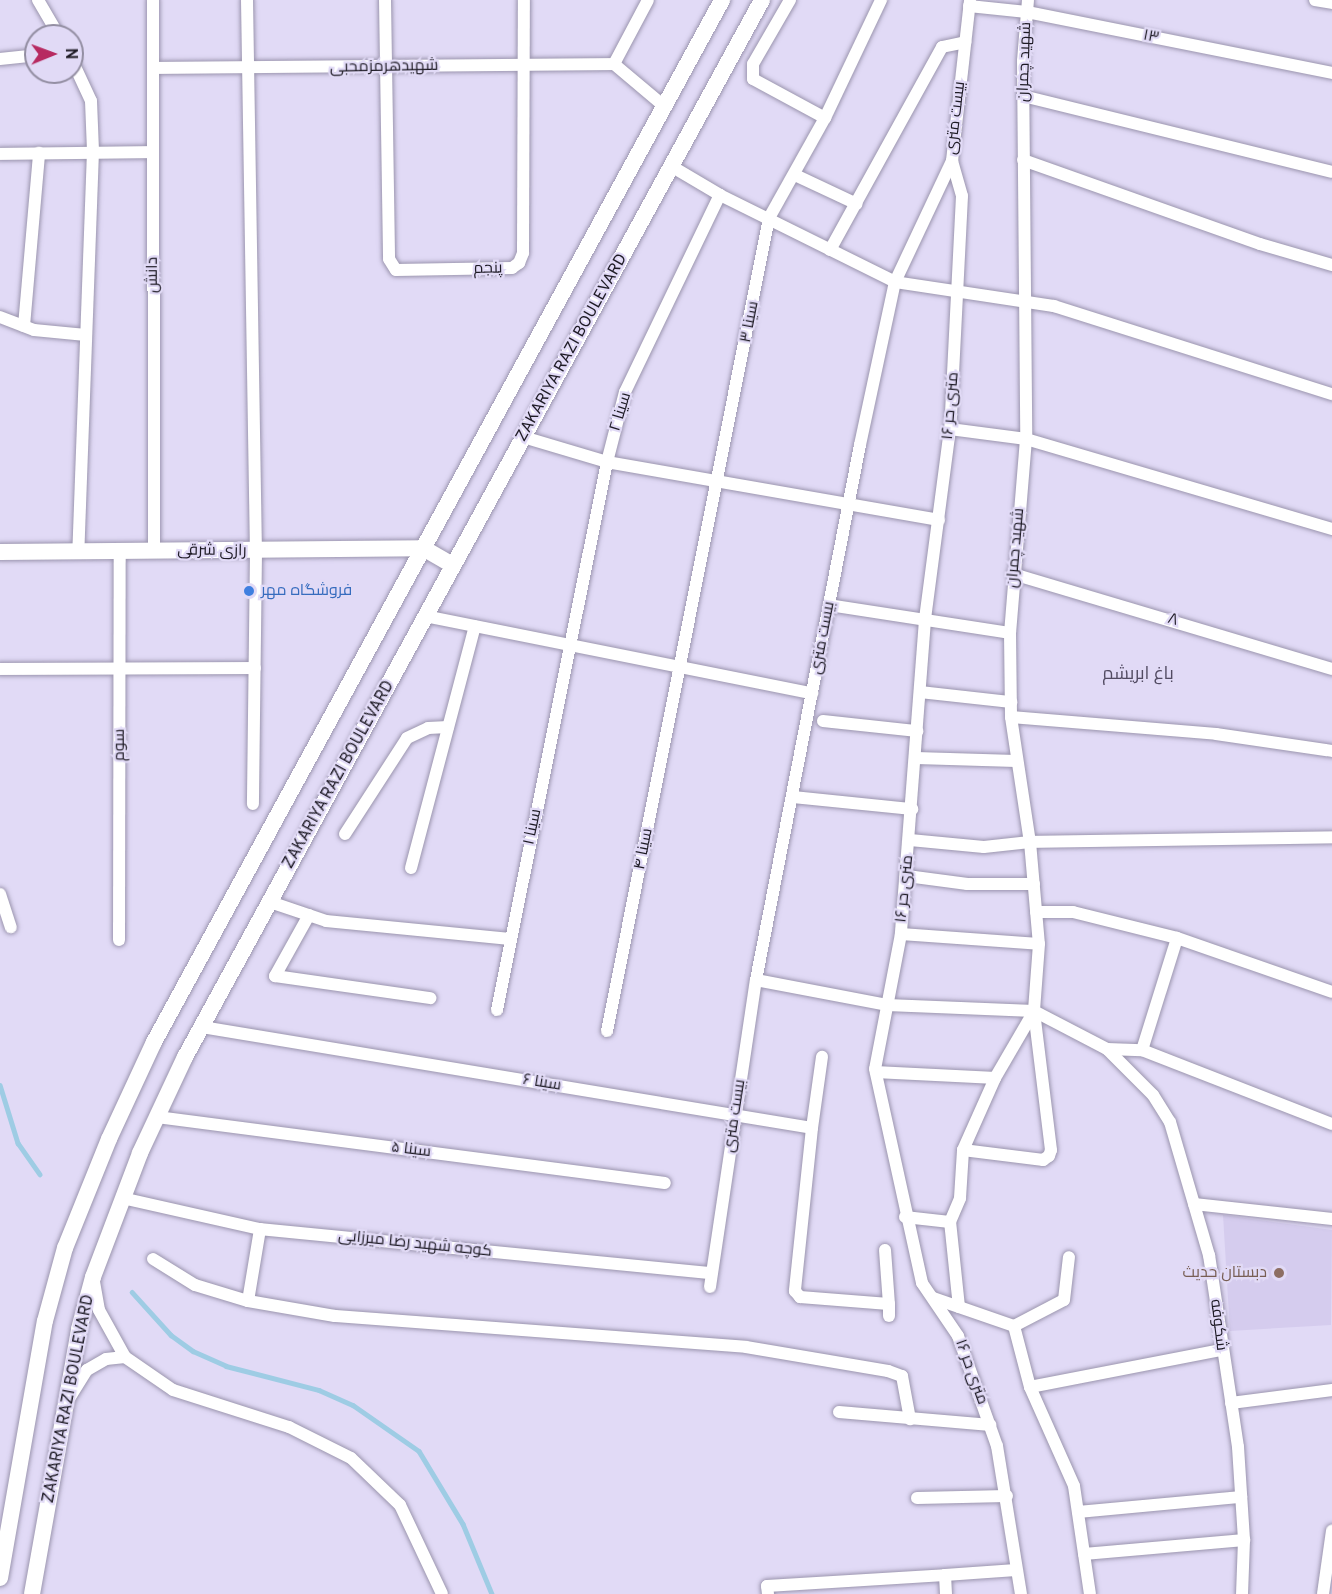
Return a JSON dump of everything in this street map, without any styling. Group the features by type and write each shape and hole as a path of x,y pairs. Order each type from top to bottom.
{"main road":[{"name":"ZAKARIYA RAZI BOULEVARD","path":"0,1578 7,1494 45,1321 65,1248 109,1139 154,1042 722,0"},
{"name":"ZAKARIYA RAZI BOULEVARD","path":"32,1594 66,1403 93,1277 122,1198 157,1117 202,1027 452,565 762,0"},
{"name":"رازی شرقی","path":"0,552 256,552 423,549"},
{"path":"423,549 452,565"}],"street":[{"path":"38,0 52,24"},
{"name":"دانش","path":"153,0 154,551"},
{"path":"247,0 256,552 253,804"},
{"path":"385,0 385,68"},
{"name":"پنجم","path":"385,68 392,265 396,270 512,268 523,253 524,0"},
{"path":"648,0 614,64 664,106"},
{"path":"790,0 753,64 753,80 825,118"},
{"name":"سینا ۳","path":"681,666 720,483 769,218 825,118 881,0"},
{"path":"1315,0 1332,3"},
{"name":"۱۳","path":"970,3 1027,6 1332,73"},
{"name":"بیست متری","path":"710,1287 756,980 848,506 895,282 952,161 970,3"},
{"name":"شهید چمران","path":"1027,6 1023,96 1027,302 1026,439 1013,574 1010,633 1011,717 1030,842 1039,944 1034,1011"},
{"path":"745,31 765,44"},
{"path":"830,250 942,47 965,42"},
{"path":"0,59 24,56"},
{"name":"شهیدهرمزمحبی","path":"154,69 614,64"},
{"path":"78,551 93,151 91,101 83,84"},
{"path":"1023,96 1332,172"},
{"path":"0,154 153,152"},
{"path":"24,326 39,153"},
{"path":"1023,160 1260,244 1332,265"},
{"name":"۱۶ متری حر","path":"952,161 962,196 960,291 950,429 925,620 910,840 901,934 876,1072 905,1216 922,1283 958,1336 990,1425 1007,1496 1016,1570 1022,1594"},
{"path":"671,166 720,195 895,282 1027,302 1154,335 1332,394"},
{"path":"795,175 857,204"},
{"name":"سینا ۲","path":"571,645 607,462 626,392 720,195"},
{"path":"0,318 24,326 86,335"},
{"path":"950,429 1026,439 1332,529"},
{"path":"523,437 607,462 848,506 939,520"},
{"name":"سوم","path":"119,940 120,551"},
{"name":"۸","path":"1013,574 1332,669"},
{"path":"829,605 1010,633"},
{"path":"426,616 812,693"},
{"path":"411,868 475,626"},
{"name":"۱ سینا","path":"497,1010 571,645"},
{"path":"0,669 120,666 255,668"},
{"name":"سینا ۴","path":"608,1031 681,666"},
{"path":"920,692 1011,702"},
{"path":"1011,717 1216,734 1332,751"},
{"path":"823,721 917,730"},
{"path":"345,834 407,738 428,728 448,727"},
{"path":"916,758 1016,761"},
{"path":"793,797 912,810"},
{"path":"910,840 984,848 1030,842 1332,837"},
{"path":"907,876 967,884 1034,884"},
{"path":"0,894 11,927"},
{"path":"270,902 326,921 510,939"},
{"path":"1036,912 1073,912 1177,938 1332,992"},
{"path":"309,915 275,976 430,998"},
{"path":"901,934 1039,944"},
{"path":"1142,1050 1177,938"},
{"path":"756,980 887,1005 1034,1011 1107,1049 1142,1050 1332,1125"},
{"path":"959,1307 950,1222 960,1198 963,1150 995,1078 1034,1011"},
{"path":"963,1150 1043,1160 1049,1156 1051,1150 1034,1011"},
{"name":"سینا ۶","path":"202,1027 812,1128"},
{"name":"شکوفه","path":"1107,1049 1153,1095 1170,1122 1209,1255 1221,1350 1231,1403 1241,1497 1244,1540 1242,1594"},
{"path":"822,1057 795,1291 800,1297 889,1310 885,1250"},
{"path":"876,1072 995,1078"},
{"name":"سینا ۵","path":"157,1117 665,1183"},
{"name":"کوچه شهید رضا میرزایی","path":"122,1198 260,1229 711,1273"},
{"path":"1194,1204 1332,1219"},
{"path":"905,1216 950,1222"},
{"path":"248,1301 260,1229"},
{"path":"933,1298 1014,1326 1064,1300 1069,1257"},
{"path":"153,1259 195,1285 248,1301 335,1316 746,1347 888,1371 902,1376 910,1419"},
{"path":"93,1277 99,1310 125,1357 173,1390 289,1426 351,1458 400,1504 442,1594"},
{"path":"1014,1326 1030,1387 1074,1486 1090,1594"},
{"path":"1030,1387 1221,1350"},
{"path":"66,1403 87,1370 106,1359 125,1357"},
{"path":"1231,1403 1332,1390"},
{"path":"839,1412 990,1425"},
{"path":"917,1498 1007,1496"},
{"path":"1078,1512 1241,1497"},
{"path":"1323,1594 1332,1531"},
{"path":"1084,1554 1244,1540"},
{"path":"768,1594 767,1586 1016,1570"},
{"path":"945,1575 946,1594"}],"shaded area":[{"name":"دبستان حدیث","path":"1223,1215 1332,1230 1331,1325 1230,1331"}],"waterway":[{"path":"0,1085 18,1143 40,1174"},
{"path":"132,1292 171,1335 193,1351 226,1366 319,1390 353,1405 419,1451 463,1524 492,1594"}],"place":[{"name":"فروشگاه مهر","path":"249,591"},
{"name":"دبستان حدیث","path":"1279,1273"}],"district":[{"name":"باغ ابریشم","path":"1138,675"}]}
